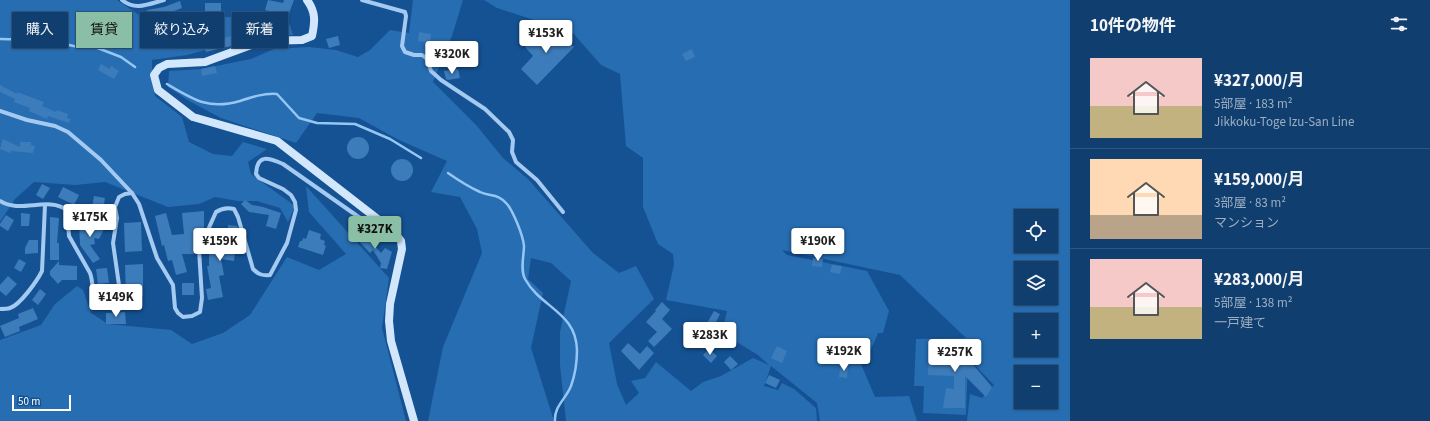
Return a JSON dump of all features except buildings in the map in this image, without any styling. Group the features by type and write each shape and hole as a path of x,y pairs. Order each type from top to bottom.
{"main road":[{"path":"307,0 312,6 315,23 312,36 302,40 262,41 205,62 167,64 159,68 154,75 158,90 193,117 277,141 393,231 400,241 402,249 390,304 389,321 391,341 414,421"}],"street":[{"path":"122,0 128,5 140,6 164,0"},
{"path":"362,0 405,12 406,16 402,46 405,52 414,55 422,55 426,58 431,71 435,75 484,109 509,132 513,140 512,152 516,162 537,180 563,212"},
{"path":"0,111 27,120 55,126 68,132 101,160 132,193 137,199 147,225 157,258 173,285 175,308 183,317 192,316 200,312 202,298 199,250 216,212 221,208 228,207 234,209 238,217 253,269 258,273 264,276 270,275 287,243 296,210 295,202 291,195 283,188 259,178 256,174 256,167 259,161 264,158 271,158 283,164 373,227 383,231 393,231"},
{"path":"0,201 7,205 45,205 62,207 67,210 69,236 90,273 94,297 103,305 109,304 120,292 114,242 117,218 115,207 119,197 132,193"},
{"path":"0,309 10,309 15,306 38,279 42,271 45,205"}],"shaded area":[{"path":"0,0 117,0 140,16 140,48 213,48 187,55 152,60 152,78 155,96 182,117 189,142 213,154 232,156 243,142 267,149 248,162 251,174 295,206 288,222 280,208 257,201 238,201 215,197 199,204 168,207 105,182 75,185 34,182 15,199 0,222"},
{"path":"413,0 463,0 452,36 433,82 477,126 503,158 528,179 593,253 619,273 636,266 654,299 609,343 617,384 626,405 639,393 631,381 645,378 656,362 691,391 703,382 721,376 753,358 769,365 758,355 722,333 727,311 666,300 674,264 673,254 658,244 643,207 643,158 626,146 620,74 601,65 573,33 497,8 484,0 1070,0 1070,421 967,421 970,394 982,398 994,385 968,358 966,415 923,413 924,386 914,386 916,339 966,338 900,275 782,250 787,255 867,271 889,311 883,333 878,333 873,345 861,364 875,397 909,396 917,421 820,421 817,403 771,366 764,386 778,390 782,383 794,389 816,408 817,421 566,421 560,365 560,332 571,281 551,263 531,258 528,279 543,293 531,348 554,421 428,421 443,347 482,253 477,229 460,197 431,192 447,161 399,140 359,118 317,113 296,143 221,118 191,102 168,87 169,71 201,69 251,59 274,49 309,47 336,50 358,57 370,50 390,30 409,33"},
{"path":"224,17 232,17 232,43 224,45"},
{"path":"288,24 290,25 293,35 288,35"},
{"path":"306,186 389,278 382,328 406,421 0,421 0,340 41,325 55,304 77,286 83,290 91,313 108,324 171,330 192,344 223,333 250,315 287,257 319,270 346,254 309,212"}],"waterway":[{"path":"0,39 37,40 56,42 78,47 95,47 121,57 135,67"},
{"path":"167,84 185,95 210,104 229,104 267,94 277,94 299,118 317,123 355,124 390,139 421,158"},
{"path":"448,173 472,188 484,194 500,198 507,204 515,217 523,241 522,267 525,279 532,289 557,311 571,327 575,337 577,350 576,368 569,391 556,411 555,421"}]}
